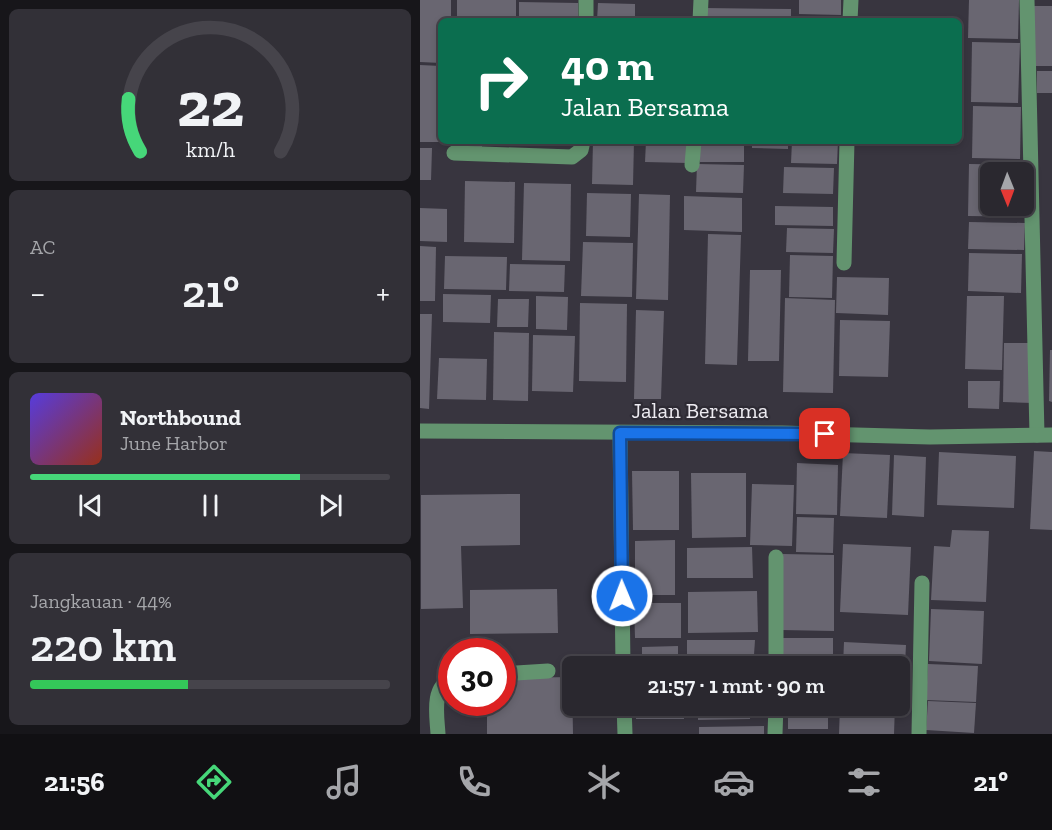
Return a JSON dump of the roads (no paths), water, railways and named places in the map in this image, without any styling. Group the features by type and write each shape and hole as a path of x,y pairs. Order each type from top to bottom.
{"street":[{"path":"586,0 586,18"},
{"path":"700,18 701,0"},
{"path":"850,18 851,0"},
{"path":"1027,0 1045,435"},
{"path":"454,153 572,157 581,150 582,144"},
{"path":"693,165 694,144"},
{"path":"844,263 847,144"},
{"name":"Jalan Bersama","path":"420,431 782,433 930,437 1045,435"},
{"path":"620,433 623,656"},
{"path":"776,557 776,656"},
{"path":"920,734 922,584"},
{"path":"516,673 548,671"},
{"path":"438,698 438,734"},
{"path":"624,716 625,734"},
{"path":"775,734 776,716"}]}
